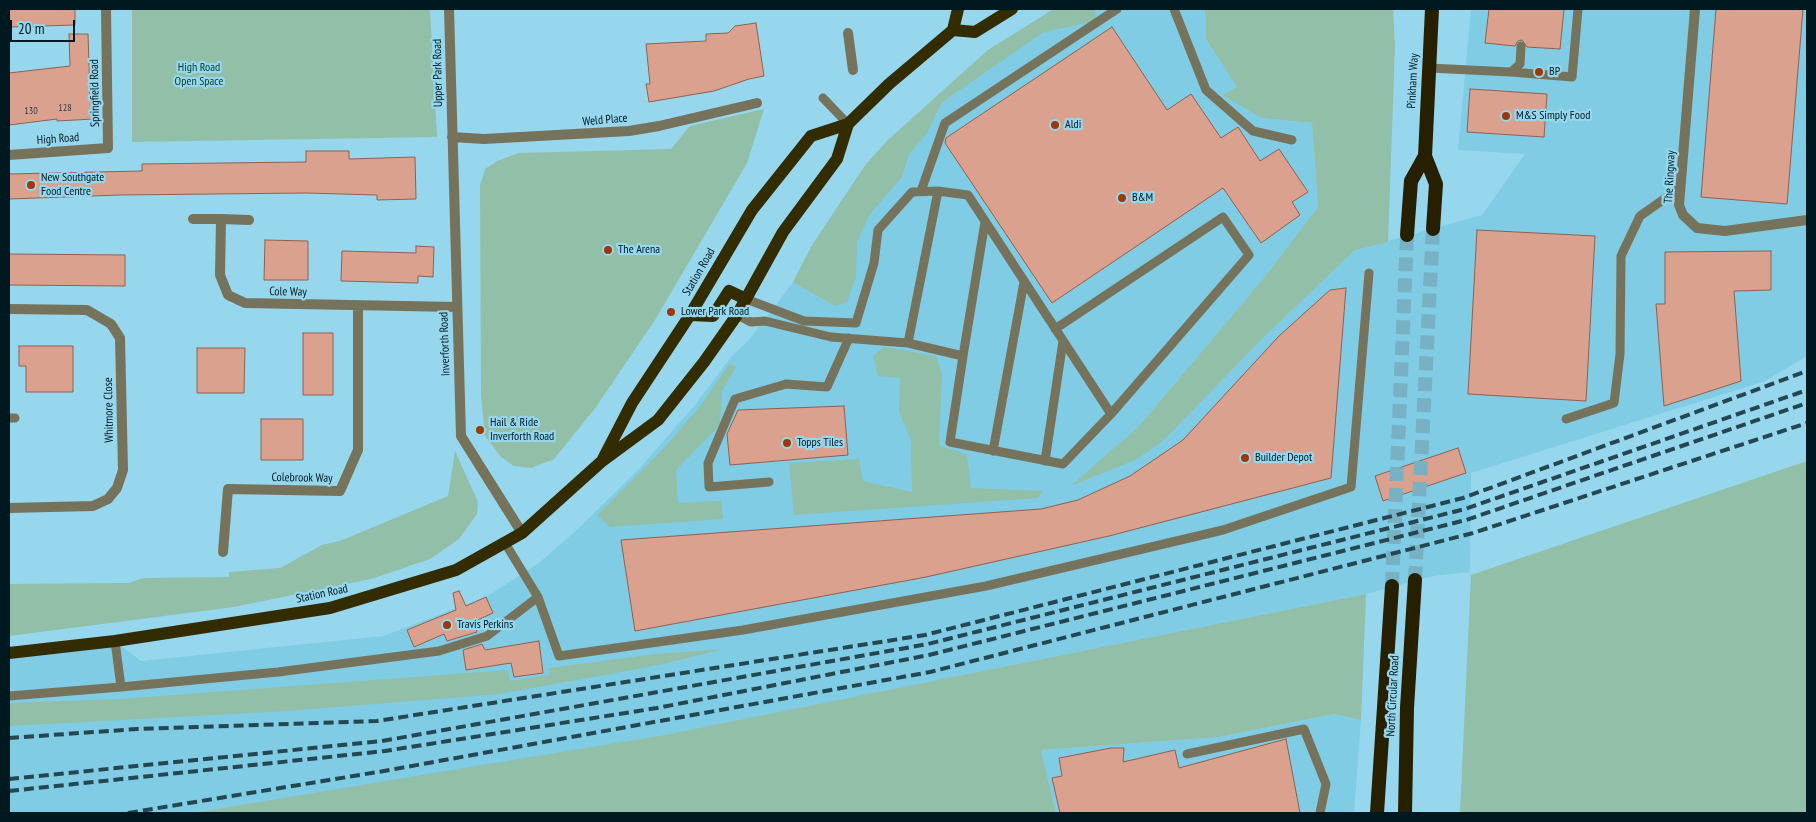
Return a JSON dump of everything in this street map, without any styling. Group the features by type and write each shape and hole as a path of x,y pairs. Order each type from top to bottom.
{"highway":[{"name":"Pinkham Way","path":"1432,9 1425,156 1436,184 1433,228"},
{"name":"Pinkham Way","path":"1407,235 1411,181 1425,156"},
{"name":"North Circular Road","path":"1405,813 1407,708 1415,580"},
{"name":"North Circular Road","path":"1377,813 1392,586"}],"main road":[{"path":"958,9 953,30 975,32 1012,9"},
{"name":"Station Road","path":"601,462 632,403 690,315 752,210 811,136 848,124 889,84 953,30"},
{"name":"Station Road","path":"9,654 115,641 330,608 456,570 522,533 601,462 658,420 704,362 746,299 784,232 837,159 848,124"},
{"path":"690,315 713,316 729,291 746,299"}],"street":[{"name":"Springfield Road","path":"106,9 108,148"},
{"name":"Upper Park Road","path":"449,9 452,137"},
{"name":"The Ringway","path":"1695,9 1679,205 1683,215 1697,228 1725,231 1807,220"},
{"path":"848,33 853,70"},
{"name":"Weld Place","path":"452,137 484,139 629,130 659,126 757,103"},
{"name":"Inverforth Road","path":"452,137 461,436 522,533"},
{"name":"High Road","path":"9,155 108,148"},
{"path":"193,219 249,220"},
{"name":"Cole Way","path":"221,219 220,275 228,295 245,303 456,306"},
{"name":"Colebrook Way","path":"223,552 228,489 340,491 358,450 358,306"},
{"name":"Whitmore Close","path":"9,309 88,310 111,324 120,338 123,470 117,488 108,499 93,506 9,508"}],"lane":[{"path":"922,192 945,123 1117,9"},
{"path":"1174,9 1206,90 1253,131 1292,140"},
{"path":"1429,68 1572,77 1578,9"},
{"path":"1511,72 1520,64 1521,46"},
{"path":"823,98 848,124"},
{"path":"1566,419 1614,403 1620,354 1622,256 1640,216 1680,188"},
{"path":"908,343 938,191"},
{"path":"746,299 804,321 856,323 874,263 878,230 912,192 938,191 968,195 1111,414"},
{"path":"985,222 950,442 1063,464 1111,414 1249,255 1223,217 1055,329"},
{"path":"506,543 538,597 559,656 743,630 986,586 1223,530 1350,487 1369,273"},
{"path":"993,451 1024,282"},
{"path":"736,315 751,322 766,321 831,337 908,343 963,356"},
{"path":"769,482 709,487 708,463 735,399 786,384 826,387 849,338"},
{"path":"1045,461 1063,341"},
{"path":"9,696 278,672 439,651 487,636 538,597"},
{"path":"115,641 121,687"},
{"path":"1187,754 1304,729 1326,784 1320,813"}],"shaded area":[{"path":"1054,9 1205,9 1206,39 1237,87 1222,95 1262,118 1312,123 1318,207 1267,274 1140,425 1073,485 1163,441 1266,335 1355,250 1482,215 1525,154 1458,150 1471,9 1807,9 1807,356 1765,381 1471,473 1470,572 1433,576 1366,594 664,735 343,789 193,813 9,813 9,653 115,641 141,661 383,636 486,597 539,563 579,528 639,469 695,405 731,357 749,340 793,282 811,247 866,164 888,140 988,50"},
{"path":"1334,714 1361,720 1354,813 1056,813 1041,750 1219,737"}],"green space":[{"name":"High Road Open Space","path":"132,9 430,9 437,137 132,142"},
{"path":"1054,9 1095,9 1096,21 1044,32 942,102 927,133 909,154 902,177 870,214 857,242 856,277 847,302 835,306 793,282 811,247 866,164 888,140 988,50"},
{"path":"1205,9 1393,9 1395,45 1388,242 1355,250 1266,335 1163,441 1137,459 1071,486 1140,425 1267,274 1318,207 1312,123 1262,118 1222,95 1237,87 1206,39"},
{"path":"764,109 747,163 655,320 596,407 554,459 531,468 514,466 501,457 485,436 481,396 480,186 485,169 497,161 519,153 671,149 690,126"},
{"path":"884,347 936,356 942,374 939,445 967,455 971,488 1043,491 1038,498 794,515 789,463 859,459 863,481 912,492 911,440 899,412 900,378 878,376 873,356"},
{"path":"730,363 736,367 722,391 720,425 676,470 678,503 721,501 723,519 610,527 597,515 665,447 701,405"},
{"path":"455,451 478,502 477,514 459,539 430,559 371,579 234,607 9,636 9,584 129,583 143,578 229,577 229,572 280,568 322,545 340,541 448,496"},
{"path":"1807,461 1807,813 1460,813 1471,575"},
{"path":"1366,594 1361,720 1334,714 1219,737 1041,750 1056,813 193,813 664,735"},
{"path":"724,649 659,665 499,694 288,711 9,726 9,703 121,699 508,670 510,681 549,675 549,668 656,654"}],"building":[{"path":"9,9 75,9 75,25 9,27"},
{"path":"1489,9 1564,9 1560,49 1527,47 1522,40 1518,41 1515,46 1485,43"},
{"path":"1716,9 1803,9 1787,204 1701,197"},
{"path":"756,23 764,76 714,91 649,102 646,84 650,84 646,44 706,41 706,34 728,33 735,26"},
{"path":"1112,27 1167,110 1191,94 1221,138 1238,127 1260,161 1279,149 1308,192 1292,202 1300,215 1261,243 1223,188 1052,303 945,143 946,138"},
{"path":"69,34 88,34 90,95 93,119 57,121 57,119 9,125 9,73 70,66"},
{"name":"M&S Simply Food","path":"1470,89 1547,94 1544,137 1467,132"},
{"path":"306,151 349,151 349,159 415,157 416,199 377,200 377,195 306,193 120,195 9,199 9,174 142,171 142,164 306,162"},
{"path":"1477,230 1595,236 1586,401 1468,394"},
{"path":"265,240 308,241 308,280 264,280"},
{"path":"416,246 434,247 433,277 418,276 418,283 341,281 342,251 416,253"},
{"path":"1771,251 1771,290 1734,291 1741,381 1664,406 1656,304 1665,304 1665,252"},
{"path":"9,254 125,255 125,286 9,285"},
{"name":"Builder Depot","path":"1346,288 1331,478 1109,536 926,577 635,631 621,540 1041,509 1078,500 1130,476 1183,440 1279,336 1330,290"},
{"path":"303,333 333,333 333,395 303,395"},
{"path":"19,346 73,346 73,392 26,392 26,366 19,366"},
{"path":"197,348 245,348 244,393 197,393"},
{"name":"Topps Tiles","path":"844,406 848,455 730,465 727,434 738,410"},
{"path":"261,419 303,419 303,460 261,460"},
{"path":"1458,448 1466,473 1383,501 1375,476"},
{"name":"Travis Perkins","path":"459,591 466,606 486,597 493,613 473,622 477,632 447,641 444,634 414,647 407,630 456,610 453,593"},
{"path":"539,641 543,673 514,677 511,663 466,670 463,650 482,644 485,650"},
{"path":"1286,739 1300,813 1060,813 1052,778 1062,776 1059,758 1111,748 1124,748 1123,762 1175,750 1179,768"}],"tunnel":[{"path":"1415,580 1433,229"},
{"path":"1392,586 1407,235"}],"railway":[{"path":"9,738 137,729 377,721 925,635 1463,498 1807,371"},
{"path":"9,779 382,741 928,644 1465,509 1807,390"},
{"path":"9,791 385,751 657,708 929,655 1466,520 1807,403"},
{"path":"128,813 384,771 930,672 1473,533 1807,423"}],"place":[{"name":"BP","path":"1539,72"},
{"name":"M&S Simply Food","path":"1506,116"},
{"name":"Aldi","path":"1055,125"},
{"name":"New Southgate Food Centre","path":"31,185"},
{"name":"B&M","path":"1122,198"},
{"name":"The Arena","path":"608,250"},
{"name":"Lower Park Road","path":"671,312"},
{"name":"Hail & Ride Inverforth Road","path":"480,430"},
{"name":"Topps Tiles","path":"787,443"},
{"name":"Builder Depot","path":"1245,458"},
{"name":"Travis Perkins","path":"447,625"}]}
